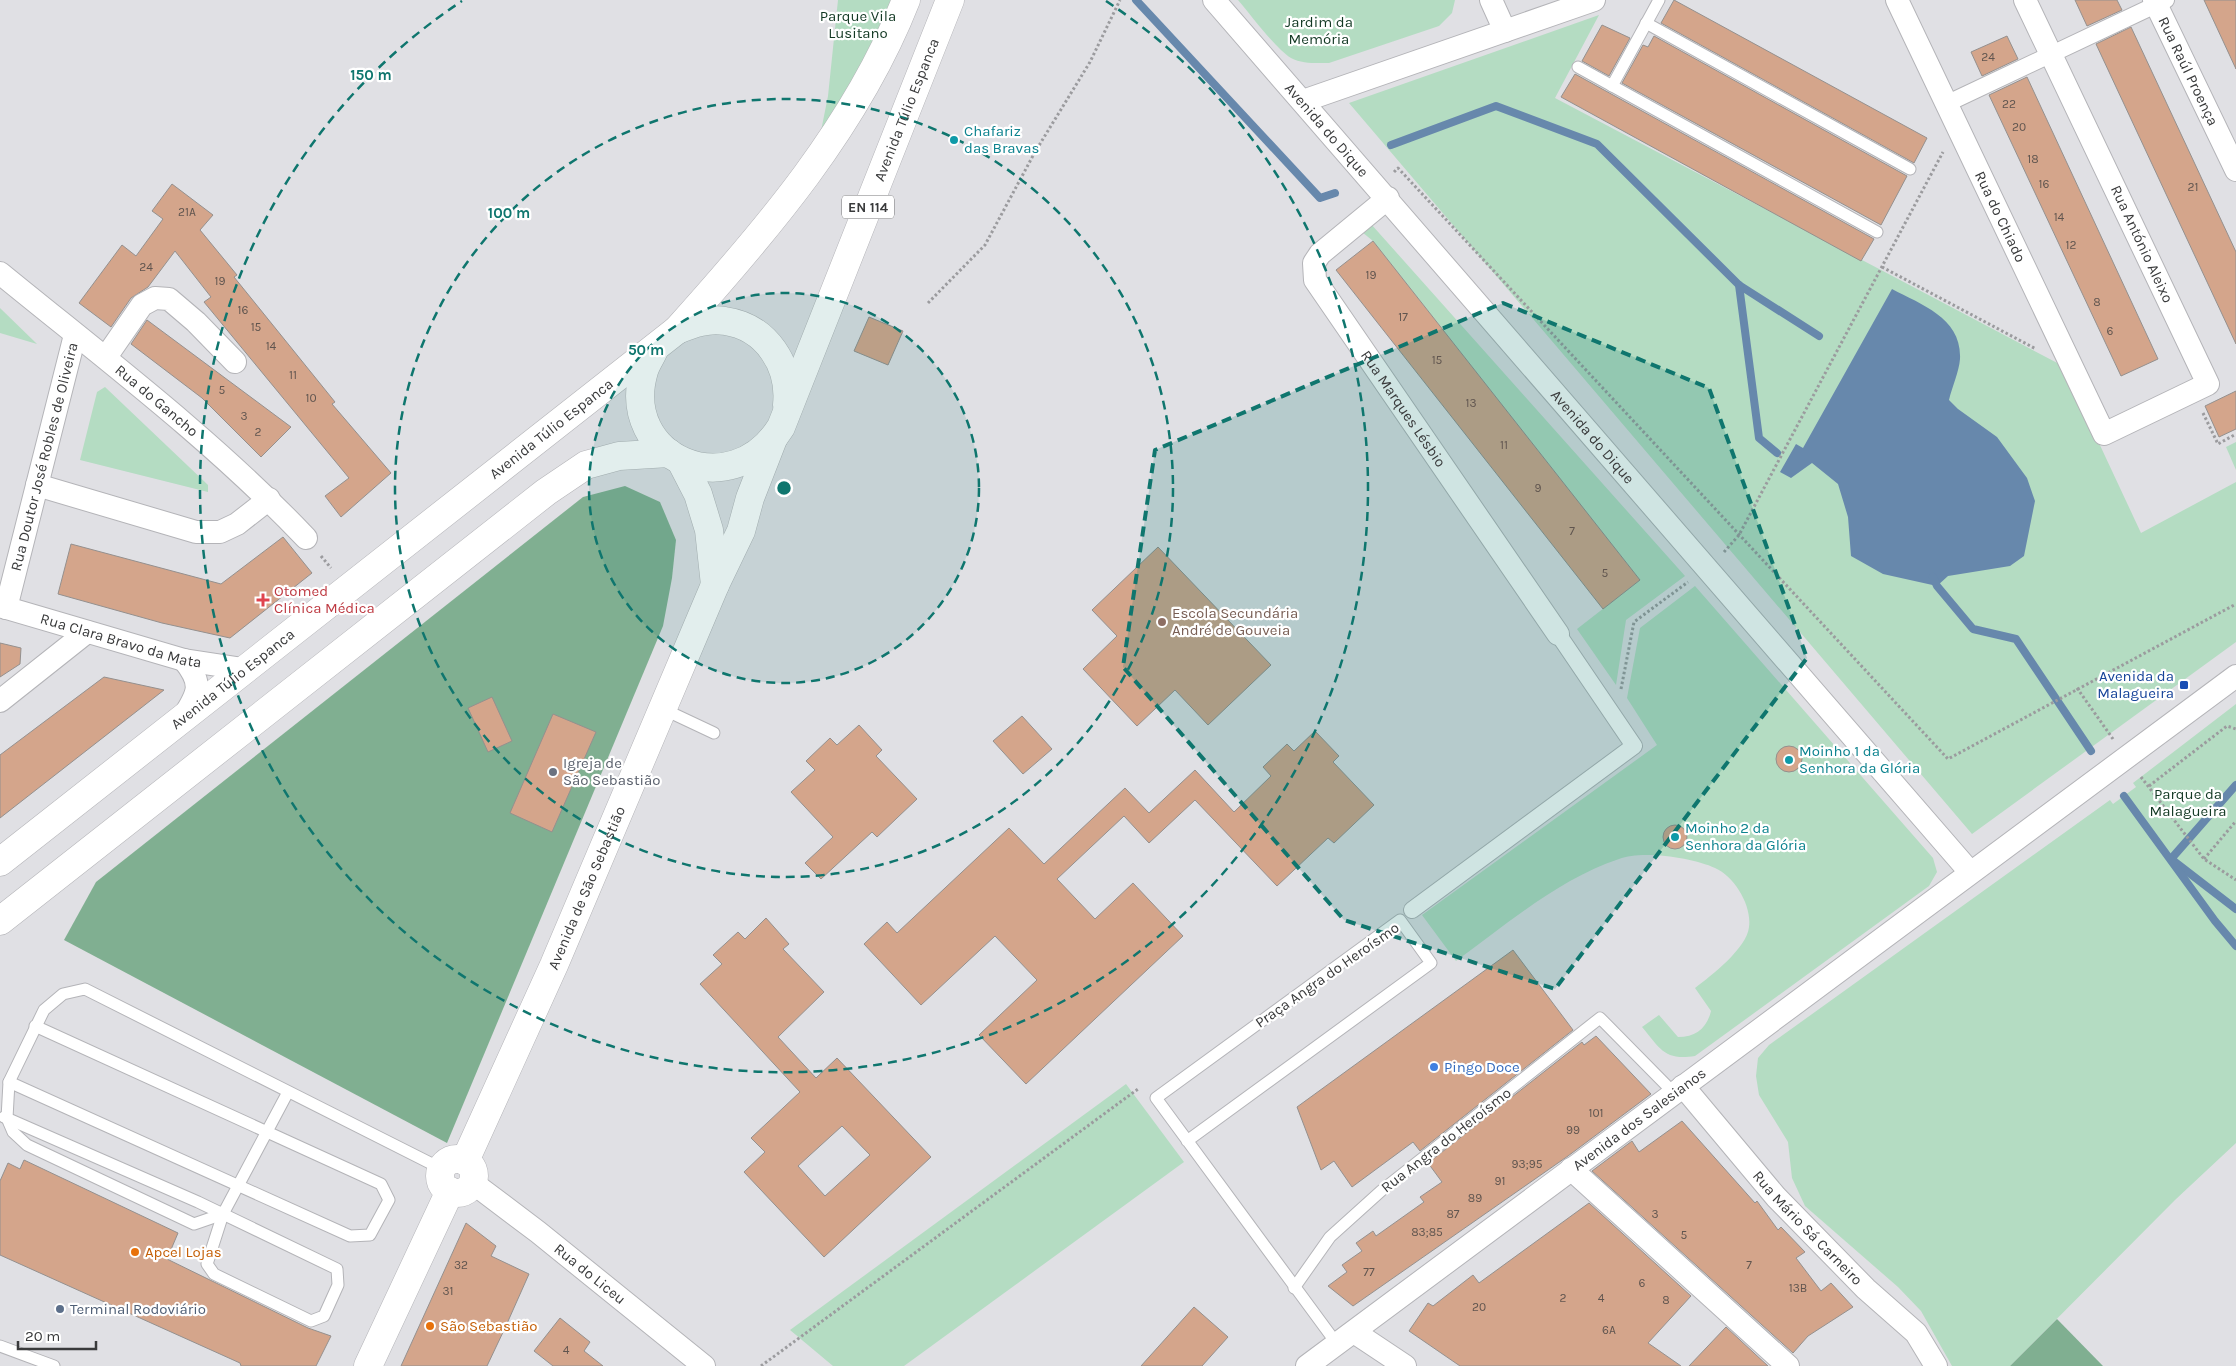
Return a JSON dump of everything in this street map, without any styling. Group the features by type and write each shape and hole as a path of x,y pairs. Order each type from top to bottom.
{"main road":[{"name":"Avenida Túlio Espanca","path":"0,862 243,669 677,330 734,267 822,155 888,45 906,0"},
{"name":"Avenida Túlio Espanca","path":"655,349 644,370 640,392 643,416 653,437 675,457 695,466 717,468 738,464 758,454 773,439 786,413 950,0"},
{"name":"Avenida Túlio Espanca","path":"677,330 700,321 725,320 749,328 769,344 782,364 788,388 786,413"},
{"name":"Avenida de São Sebastião","path":"368,1366 554,965 715,585 741,531 750,498 773,439"},
{"name":"Avenida Túlio Espanca","path":"0,921 546,492 586,465 619,456 675,457"},
{"name":"Avenida de São Sebastião","path":"675,457 698,494 709,530 715,585"}],"street":[{"name":"Avenida do Dique","path":"1214,0 1388,198 1707,566 1790,667 1970,872"},
{"path":"1491,0 1505,31"},
{"path":"1303,101 1594,0"},
{"name":"Rua do Chiado","path":"1897,0 2104,434"},
{"name":"Rua António Aleixo","path":"2026,0 2208,384 2104,434"},
{"path":"1946,104 2159,2"},
{"name":"Rua Raúl Proença","path":"2159,2 2236,170"},
{"name":"Rua Marques Lésbio","path":"1388,198 1320,254 1314,263 1315,280 1558,634"},
{"name":"Rua do Gancho","path":"0,273 75,335 106,357 269,499 306,538"},
{"path":"106,357 142,305 155,298 169,299 196,322 235,362"},
{"name":"Rua Doutor José Robles de Oliveira","path":"3,607 37,485 75,335"},
{"path":"37,485 196,532 220,532 229,528 269,499"},
{"name":"Rua Clara Bravo da Mata","path":"3,607 184,660 243,669"},
{"path":"0,701 87,632"},
{"path":"1412,910 1634,746 1558,634"},
{"path":"184,660 196,680 198,688 196,697 184,716"},
{"path":"1970,872 2236,676"},
{"name":"Avenida dos Salesianos","path":"1307,1366 1970,872"},
{"name":"Rua Mário Sá Carneiro","path":"1678,1090 1776,1197 1866,1289 1916,1333 1936,1366"},
{"path":"1571,1169 1788,1366"},
{"name":"Rua do Liceu","path":"457,1176 538,1232 704,1366"},
{"path":"1345,1338 1405,1366"}],"lane":[{"path":"1612,86 1659,0"},
{"path":"1646,23 1910,169"},
{"path":"1578,68 1877,232"},
{"path":"663,709 714,733"},
{"name":"Praça Angra do Heroísmo","path":"1400,920 1431,963 1187,1141 1156,1098 1400,920"},
{"path":"223,1214 194,1224 27,1145 13,1132 4,1116 9,1082 44,1010 63,994 85,989 457,1176"},
{"name":"Rua Angra do Heroísmo","path":"1294,1288 1330,1237 1382,1191 1600,1018 1678,1090"},
{"path":"9,1082 239,1184 350,1236 370,1235 389,1200 381,1184 35,1026"},
{"path":"4,1116 223,1214 337,1269 338,1285 324,1316 311,1321 214,1274 207,1264 223,1214 288,1092"},
{"path":"1187,1141 1294,1288 1345,1338"},
{"path":"0,1346 54,1366"}],"path":[{"path":"928,303 985,245 1035,152 1090,62 1120,0"},
{"path":"1721,554 1739,535 1957,126"},
{"path":"1398,168 1948,759 2236,604"},
{"path":"1882,267 2073,368"},
{"path":"2192,391 2218,444 2236,435"},
{"path":"306,538 347,588"},
{"path":"1606,704 1620,694 1634,622 1692,578"},
{"path":"2077,688 2112,739"},
{"path":"2149,786 2227,726 2236,729"},
{"path":"2141,777 2204,858 2236,880"},
{"path":"2204,858 2236,821"},
{"path":"761,1366 1140,1088"}],"highlighted area":[{"path":"1503,303 1709,388 1807,658 1555,989 1344,920 1123,667 1155,450"}],"green space":[{"name":"Parque Vila Lusitano","path":"838,0 893,0 877,37 819,141 828,96"},
{"name":"Jardim da Memória","path":"1238,0 1455,0 1452,13 1439,26 1329,63 1309,63 1291,58 1285,53"},
{"path":"1599,15 1555,98 2063,366 2141,533 2236,482 2236,642 1972,834 1349,103"},
{"path":"1371,224 1685,576 1626,620 1616,685 1577,629 1640,580 1373,241 1362,232"},
{"path":"0,308 37,344 0,333"},
{"path":"105,387 208,485 208,492 80,460 97,392"},
{"path":"2236,442 2236,470 2226,447"},
{"path":"625,486 660,502 676,540 672,578 663,626 447,1143 64,940 96,882 583,497"},
{"path":"1695,586 1933,858 1937,872 1929,886 1695,1056 1676,1057 1669,1055 1659,1047 1642,1027 1659,1015 1678,1037 1690,1035 1704,1027 1711,1011 1695,988 1735,952 1742,944 1749,927 1748,910 1741,893 1729,878 1715,868 1694,861 1667,856 1641,855 1619,859 1575,878 1555,890 1456,961 1422,915 1657,745 1627,698 1640,628"},
{"name":"Parque da Malagueira","path":"2236,704 2236,1143 2175,1200 2010,1366 1952,1366 1921,1311 1898,1287 1805,1206 1792,1178 1788,1142 1759,1095 1756,1076 1758,1058 1769,1045 2110,800 2113,804 2136,787 2133,783"},
{"path":"1126,1084 1184,1162 904,1366 833,1366 790,1330"},
{"path":"2057,1319 2103,1366 2010,1366"}],"water":[{"path":"1892,289 1927,307 1947,323 1959,345 1960,359 1949,400 1958,409 1997,437 2027,478 2035,501 2024,556 2010,566 1948,576 1937,586 1883,574 1851,556 1848,517 1838,484 1812,463 1791,478 1780,472 1796,444 1803,448"}],"building":[{"path":"1674,0 1927,138 1914,163 1661,23"},
{"path":"2075,0 2117,0 2122,10 2087,26"},
{"path":"2204,0 2236,0 2236,69"},
{"path":"1602,25 1630,38 1609,76 1582,61"},
{"path":"2131,27 2236,252 2236,344 2096,44"},
{"path":"1654,36 1907,176 1881,225 1622,83 1643,45 1648,47"},
{"path":"2007,36 2018,59 1982,76 1971,52"},
{"path":"1575,74 1874,239 1861,261 1561,97"},
{"path":"2027,77 2158,359 2121,376 1989,95"},
{"path":"172,184 213,215 200,230 237,275 234,277 335,402 332,404 391,473 341,517 325,496 349,478 204,302 211,297 175,251 148,287 131,298 111,327 79,303 122,245 136,256 163,219 152,211"},
{"path":"1373,241 1640,580 1603,609 1336,270"},
{"path":"869,317 903,331 888,365 854,351"},
{"path":"147,320 291,427 261,457 202,398 131,344"},
{"path":"2236,391 2236,429 2219,437 2205,406"},
{"path":"283,537 312,573 230,638 162,623 58,594 71,544 221,584"},
{"path":"1158,547 1271,665 1208,725 1175,690 1137,726 1083,669 1117,636 1092,610"},
{"path":"0,643 21,648 20,664 0,677"},
{"path":"104,677 164,690 0,818 0,755"},
{"path":"492,697 512,741 488,752 468,708"},
{"name":"Igreja de São Sebastião","path":"553,714 596,732 552,832 510,813"},
{"path":"1022,716 1052,749 1023,774 993,741"},
{"path":"859,725 882,750 876,756 917,799 877,837 872,832 821,879 805,863 833,837 791,792 815,770 806,761 830,738 837,745"},
{"path":"1315,731 1339,756 1333,762 1374,805 1334,843 1328,838 1277,886 1195,800 1149,843 1124,816 1057,879 1095,919 1133,883 1183,936 1026,1084 979,1035 1037,980 995,936 921,1005 864,944 887,922 897,933 1009,828 1044,864 1125,788 1149,813 1195,770 1234,812 1271,776 1263,767 1287,744 1294,751"},
{"name":"Moinho 1 da Senhora da Glória","path":"1789,746 1798,750 1802,759 1798,768 1789,772 1780,768 1776,759 1780,750"},
{"name":"Moinho 2 da Senhora da Glória","path":"1670,825 1680,825 1687,832 1687,842 1680,849 1670,849 1663,842 1663,832"},
{"path":"766,918 789,944 783,949 824,992 778,1037 816,1078 837,1058 931,1157 824,1257 744,1172 765,1152 751,1138 800,1092 700,984 722,964 713,955 738,932 745,939","holes":["842,1126 870,1155 825,1196 798,1166"]},
{"name":"Pingo Doce","path":"1513,950 1573,1030 1420,1151 1413,1142 1352,1187 1334,1161 1321,1170 1297,1107"},
{"path":"1596,1036 1651,1094 1568,1156 1353,1306 1328,1286 1347,1272 1342,1265 1362,1251 1356,1243 1373,1231 1376,1236 1424,1202 1420,1197 1442,1182 1428,1163 1582,1042 1584,1045"},
{"path":"1682,1121 1755,1203 1757,1201 1778,1230 1781,1227 1805,1252 1796,1258 1821,1291 1831,1283 1853,1307 1808,1336 1793,1353 1592,1171 1632,1141 1639,1152"},
{"name":"Terminal Rodoviário","path":"24,1160 178,1233 167,1259 308,1328 331,1336 316,1366 241,1366 240,1363 0,1255 0,1181 8,1163 20,1169"},
{"path":"1589,1203 1691,1296 1648,1343 1681,1366 1460,1366 1409,1331 1428,1303 1433,1306 1473,1275 1479,1283"},
{"path":"466,1223 496,1246 491,1256 529,1274 505,1328 487,1366 401,1366"},
{"path":"1194,1307 1228,1337 1202,1366 1141,1366"},
{"path":"560,1318 590,1342 584,1351 603,1366 553,1366 534,1351"},
{"path":"1726,1327 1768,1366 1689,1366"}],"waterway":[{"path":"1136,0 1320,198 1335,193"},
{"path":"1391,145 1496,106 1597,144 1739,285 1819,336"},
{"path":"1739,285 1759,438 1777,453"},
{"path":"1933,577 1937,586 1973,629 2016,639 2091,751"},
{"path":"2236,785 2171,859 2236,909"},
{"path":"2124,796 2215,921 2236,946"}],"place":[{"name":"Chafariz das Bravas","path":"954,140"},
{"name":"Otomed Clínica Médica","path":"263,600"},
{"name":"Escola Secundária André de Gouveia","path":"1162,622"},
{"name":"Avenida da Malagueira","path":"2184,685"},
{"name":"Moinho 1 da Senhora da Glória","path":"1789,760"},
{"name":"Igreja de São Sebastião","path":"553,772"},
{"name":"Moinho 2 da Senhora da Glória","path":"1675,837"},
{"name":"Pingo Doce","path":"1434,1067"},
{"name":"Apcel Lojas","path":"135,1252"},
{"name":"Terminal Rodoviário","path":"60,1309"},
{"name":"São Sebastião","path":"430,1326"}]}
